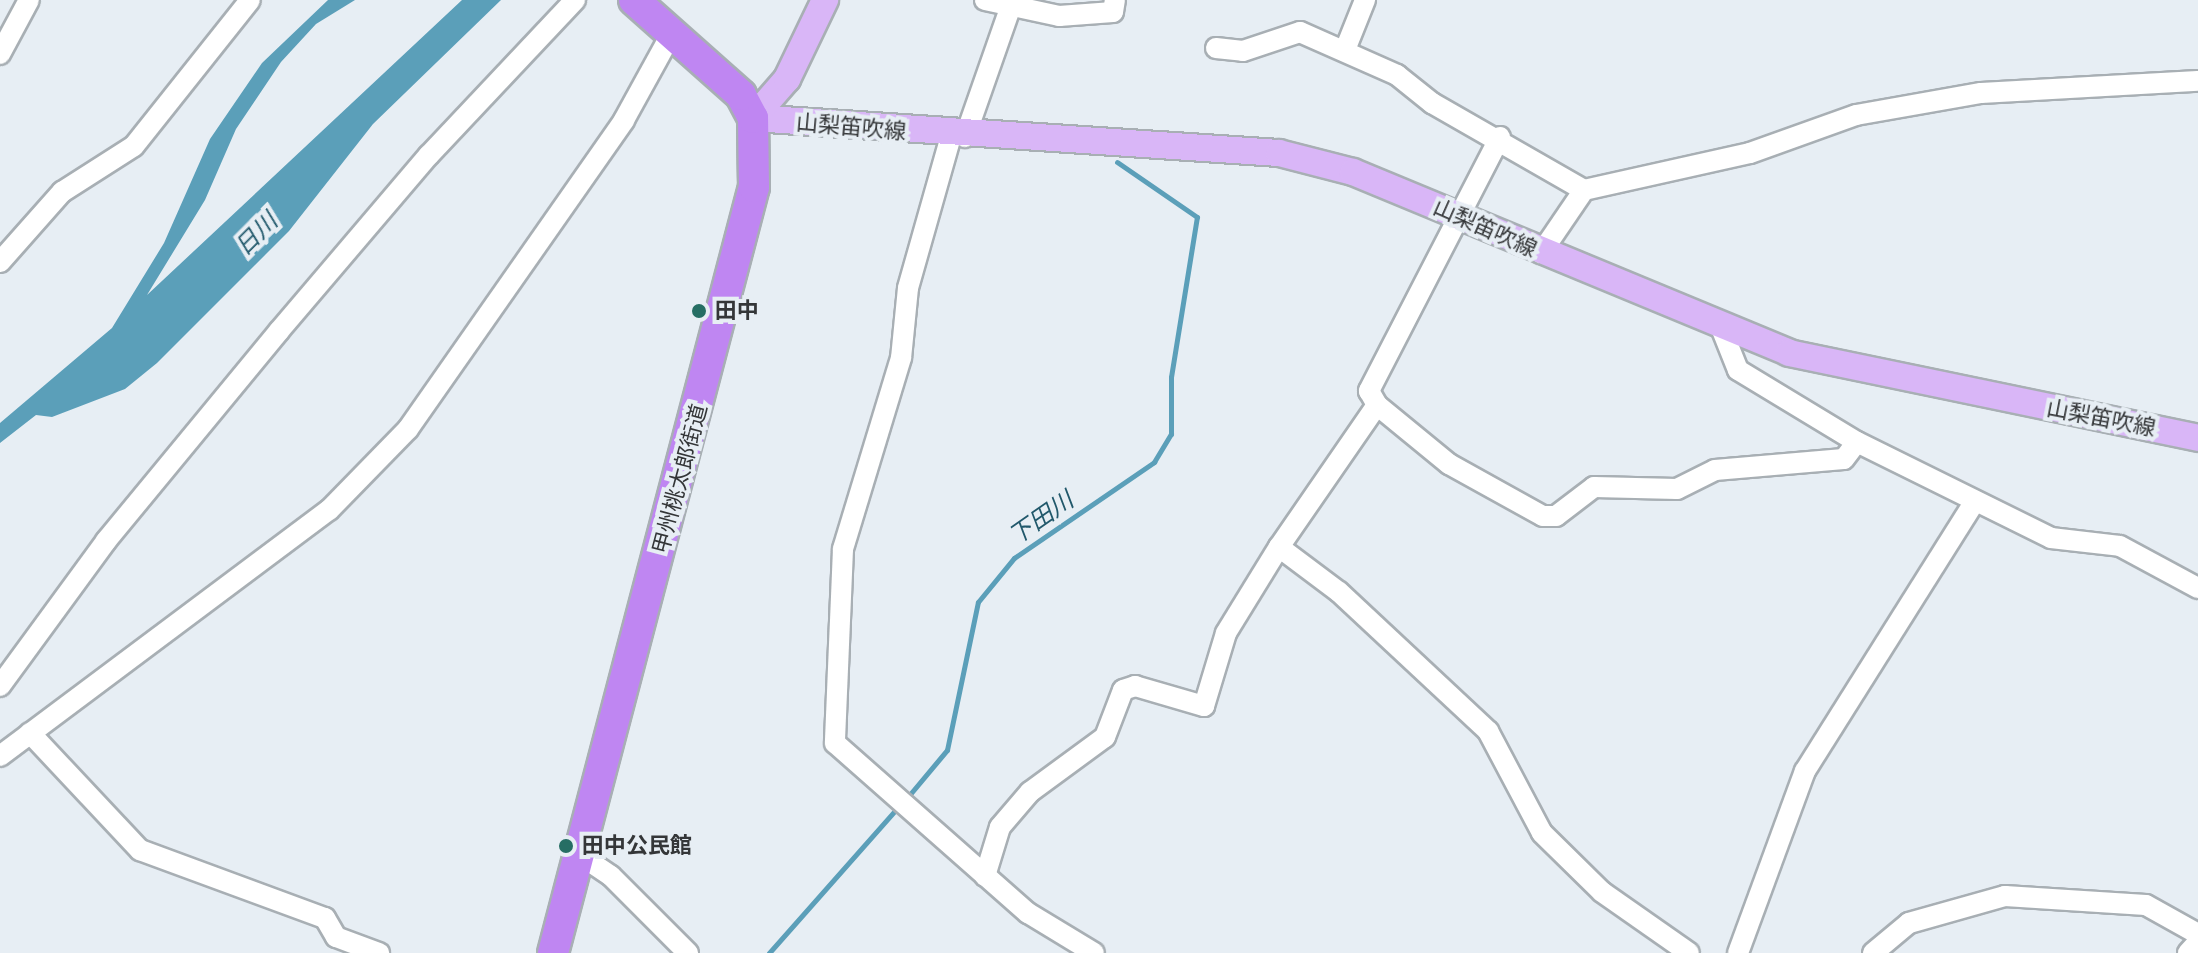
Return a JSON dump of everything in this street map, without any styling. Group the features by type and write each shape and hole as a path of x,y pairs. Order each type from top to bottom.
{"highway":[{"path":"634,0 718,69 753,118"},
{"name":"甲州桃太郎街道","path":"553,953 748,223 753,118"}],"main road":[{"path":"753,118 787,79 825,0"},
{"name":"山梨笛吹線","path":"753,118 958,136 1279,153 1353,172 1722,330 1850,369 2198,438"}],"street":[{"path":"0,54 29,0"},
{"path":"0,262 62,192 134,146 250,0"},
{"path":"0,686 106,541 279,331 429,155 575,0"},
{"path":"985,0 1059,16 1114,6"},
{"path":"1345,50 1365,0"},
{"path":"1011,6 958,136 908,288 901,358 843,549 835,743 985,876 1094,953"},
{"path":"0,756 329,510 408,429 624,120 673,31"},
{"path":"1216,48 1243,51 1300,32 1345,50 1500,137 1584,190"},
{"path":"1541,253 1584,190 1750,153 1856,115 1981,93 2198,81"},
{"path":"1500,137 1369,391 1377,405 1449,464 1543,516 1556,516 1594,487 1677,489 1715,470 1844,459 1857,442"},
{"path":"1722,330 1738,370 1857,442 2051,538 2120,546 2198,588"},
{"path":"985,876 1000,827 1030,792 1105,737 1123,690 1135,686 1204,706 1226,633 1279,547 1377,405"},
{"path":"1738,953 1805,771 1975,501"},
{"path":"1279,547 1339,592 1488,731 1542,833 1612,900 1689,953"},
{"path":"30,733 140,850 325,918 334,945 379,953"},
{"path":"580,855 611,876 688,953"},
{"path":"1873,953 1909,923 2005,896 2146,905 2198,934"},
{"path":"2188,953 2198,942"}],"water":[{"name":"日川","path":"328,0 355,0 316,24 281,62 236,129 205,200 147,295 462,0 501,0 373,124 289,231 157,363 125,389 52,417 36,415 0,443 0,423 112,328 164,243 210,139 262,63"}],"waterway":[{"name":"下田川","path":"906,799 947,750 978,602 1014,558 1154,462 1171,434 1171,377 1197,217 1117,162"},
{"name":"下田川","path":"769,953 899,806"}],"place":[{"name":"田中","path":"699,311"},
{"name":"田中公民館","path":"566,846"}]}
